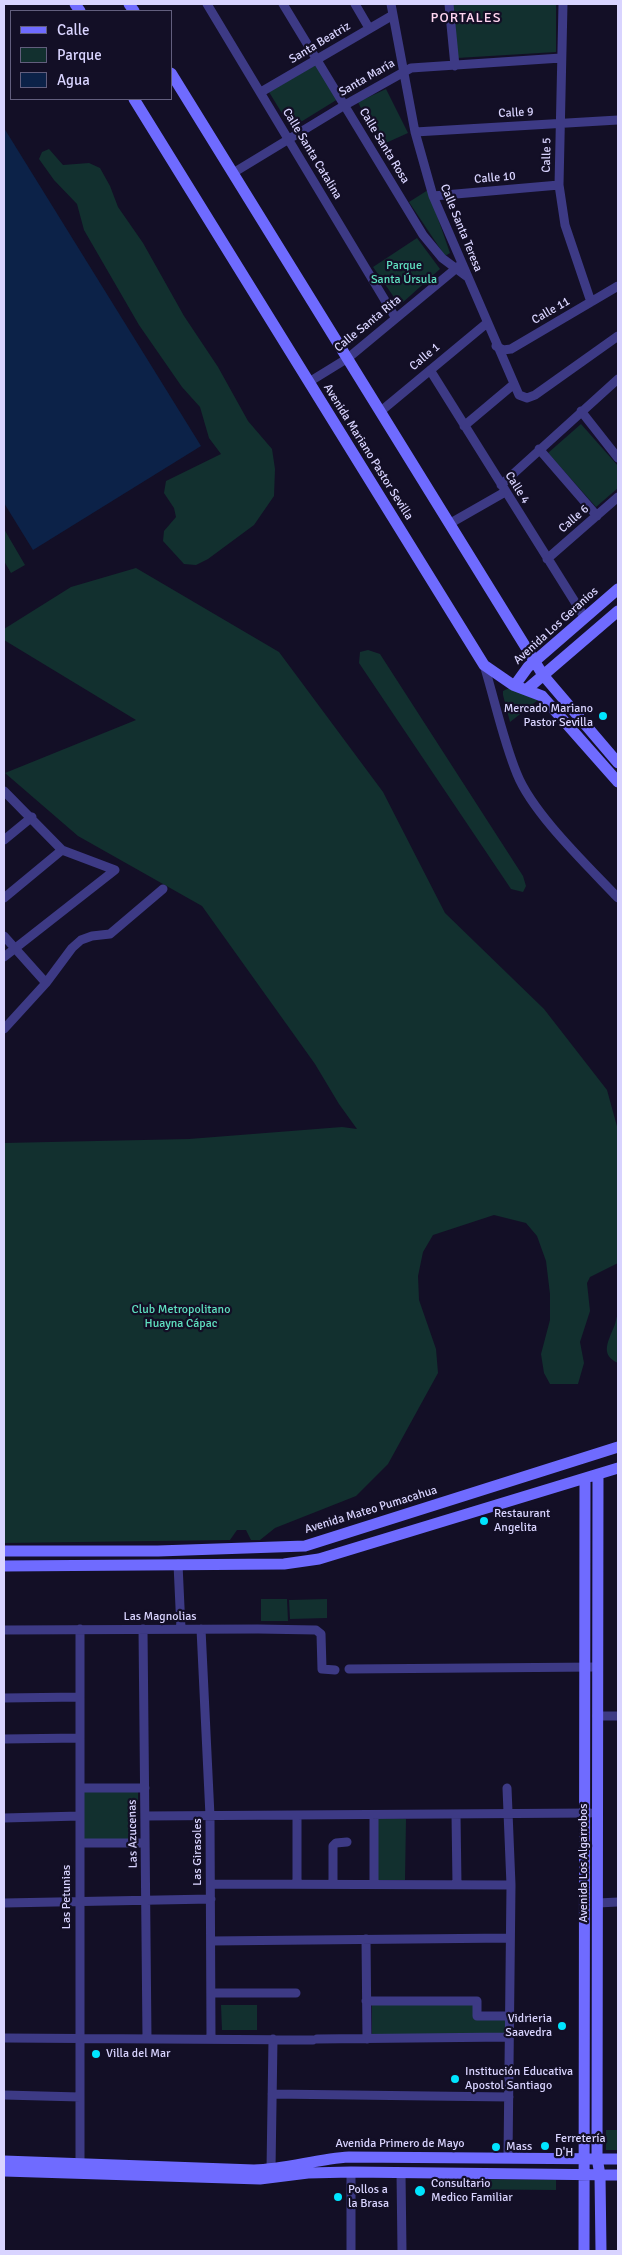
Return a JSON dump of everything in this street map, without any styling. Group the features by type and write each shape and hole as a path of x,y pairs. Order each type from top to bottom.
{"street":[{"name":"Calle Santa Catalina","path":"207,4 395,317"},
{"name":"Calle Santa Rosa","path":"283,4 423,235 442,258 466,276"},
{"path":"356,4 369,28"},
{"name":"Calle Santa Teresa","path":"392,4 415,132 433,196 463,262 466,276 486,323 519,395 527,398 535,395 618,336"},
{"path":"450,4 455,66"},
{"name":"Calle 5","path":"563,4 559,185 565,225 591,302"},
{"name":"Santa Beatriz","path":"261,92 393,15"},
{"name":"Santa María","path":"233,173 345,105 411,68 561,58"},
{"path":"172,76 381,411 534,662 618,763"},
{"name":"Avenida Mariano Pastor Sevilla","path":"135,100 484,665 520,688 542,696 618,782"},
{"name":"Calle 9","path":"415,132 618,120"},
{"name":"Calle 10","path":"433,196 559,185"},
{"name":"Calle Santa Rita","path":"308,382 348,358 463,262"},
{"name":"Calle 11","path":"496,346 503,350 511,349 618,286"},
{"name":"Calle 1","path":"381,411 486,323"},
{"name":"Calle 4","path":"430,370 584,618"},
{"path":"449,524 503,488 539,449 618,379"},
{"path":"464,426 514,384"},
{"path":"581,411 618,458"},
{"path":"539,449 597,516"},
{"name":"Calle 6","path":"547,559 618,497"},
{"name":"Avenida Los Geranios","path":"520,688 534,662 618,589"},
{"path":"520,688 543,675 618,612"},
{"path":"550,648 561,660"},
{"path":"484,665 517,775 534,804 618,898"},
{"path":"4,791 32,817 62,850 115,870 4,957"},
{"path":"4,840 32,817"},
{"path":"4,898 62,850"},
{"path":"4,1029 46,983 72,948 81,940 92,936 110,934 163,888"},
{"path":"4,936 46,983"},
{"name":"Avenida Mateo Pumacahua","path":"4,1551 178,1550 305,1546 618,1447"},
{"path":"4,1566 284,1564 319,1559 618,1468"},
{"name":"Avenida Los Algarrobos","path":"598,1474 598,2158 601,2251"},
{"name":"Avenida Los Algarrobos","path":"584,2251 585,1478"},
{"path":"178,1564 181,1629"},
{"name":"Las Azucenas","path":"143,1629 147,2038"},
{"name":"Las Girasoles","path":"201,1629 210,1816 211,2038"},
{"name":"Las Magnolias","path":"4,1630 316,1630 321,1634 322,1668 335,1670"},
{"name":"Las Petunias","path":"80,1630 80,2165"},
{"path":"349,1669 598,1667"},
{"path":"4,1698 80,1697"},
{"path":"598,1716 618,1716"},
{"path":"4,1739 80,1738"},
{"path":"80,1788 145,1788"},
{"path":"507,1788 511,1885 508,2158"},
{"path":"145,1816 598,1813"},
{"path":"374,1814 374,1884"},
{"path":"456,1814 457,1885"},
{"path":"297,1815 297,1884"},
{"path":"4,1818 80,1816"},
{"path":"333,1884 333,1846 336,1843 347,1842"},
{"path":"80,1844 145,1843"},
{"path":"211,1884 511,1885"},
{"path":"4,1903 211,1899"},
{"path":"598,1903 618,1902"},
{"path":"211,1941 510,1938"},
{"path":"366,1939 367,2039"},
{"path":"211,1993 296,1993"},
{"path":"366,2001 477,2001 477,2016 509,2016"},
{"path":"4,2038 315,2040 509,2038"},
{"path":"272,2169 273,2039"},
{"path":"272,2094 508,2097"},
{"path":"4,2095 80,2097"},
{"name":"Avenida Primero de Mayo","path":"4,2161 80,2165 272,2169 328,2158 349,2157 618,2158"},
{"path":"4,2171 260,2179 308,2173 351,2172 618,2175"},
{"path":"351,2172 351,2251"},
{"path":"401,2173 402,2251"}],"green space":[{"path":"452,4 556,4 556,52 457,58"},
{"path":"317,64 338,99 291,128 269,92"},
{"path":"386,89 408,133 379,146 358,102"},
{"path":"49,149 63,165 89,163 100,168 110,186 118,207 143,243 184,316 218,367 248,421 272,449 275,469 274,496 254,525 208,559 196,565 184,564 163,541 164,531 176,517 174,508 164,493 166,481 221,454 209,438 200,407 182,387 139,325 84,230 77,204 54,180 39,159 42,152"},
{"path":"428,190 450,253 445,256 409,202"},
{"name":"Parque Santa Úrsula","path":"417,238 440,269 401,304 398,303 373,267"},
{"path":"581,424 618,466 618,488 596,507 548,453"},
{"path":"4,529 25,565 11,573 4,561"},
{"name":"Club Metropolitano Huayna Cápac","path":"136,568 279,652 383,792 445,913 544,1009 607,1090 618,1130 618,1263 590,1277 587,1283 590,1311 580,1342 584,1363 578,1384 550,1384 544,1373 541,1354 550,1320 550,1294 546,1261 537,1236 526,1223 494,1215 433,1235 423,1252 418,1276 419,1300 436,1349 438,1373 388,1464 356,1496 275,1528 260,1540 251,1540 246,1530 237,1530 230,1540 4,1543 4,1143 189,1139 342,1127 357,1129 339,1104 315,1064 202,906 78,836 5,773 136,720 4,640 4,629 71,587"},
{"path":"368,650 380,654 523,876 526,886 523,892 511,889 359,663 360,652"},
{"path":"509,688 538,700 510,722 503,695 503,691"},
{"path":"618,1313 618,1363 609,1356 607,1348"},
{"path":"261,1599 287,1599 288,1621 261,1621"},
{"path":"327,1599 327,1618 290,1619 289,1600"},
{"path":"84,1790 138,1790 138,1841 84,1841"},
{"path":"375,1818 406,1819 405,1880 375,1880"},
{"path":"372,2003 473,2003 473,2018 507,2018 507,2035 372,2034"},
{"path":"221,2005 257,2005 257,2030 222,2030"},
{"path":"606,2130 618,2130 618,2150 606,2150"},
{"path":"438,2179 556,2180 556,2190 438,2189"}],"water":[{"path":"4,128 201,446 33,550 4,503"}],"place":[{"name":"Mercado Mariano Pastor Sevilla","path":"603,716"},
{"name":"Restaurant Angelita","path":"484,1521"},
{"name":"Vidrieria Saavedra","path":"562,2026"},
{"name":"Villa del Mar","path":"96,2054"},
{"name":"Institución Educativa Apostol Santiago","path":"455,2079"},
{"name":"Ferretería D'H","path":"545,2146"},
{"name":"Mass","path":"496,2147"},
{"name":"Consultario Medico Familiar","path":"420,2191"},
{"name":"Pollos a la Brasa","path":"338,2197"}],"district":[{"name":"PORTALES","path":"466,18"}]}
